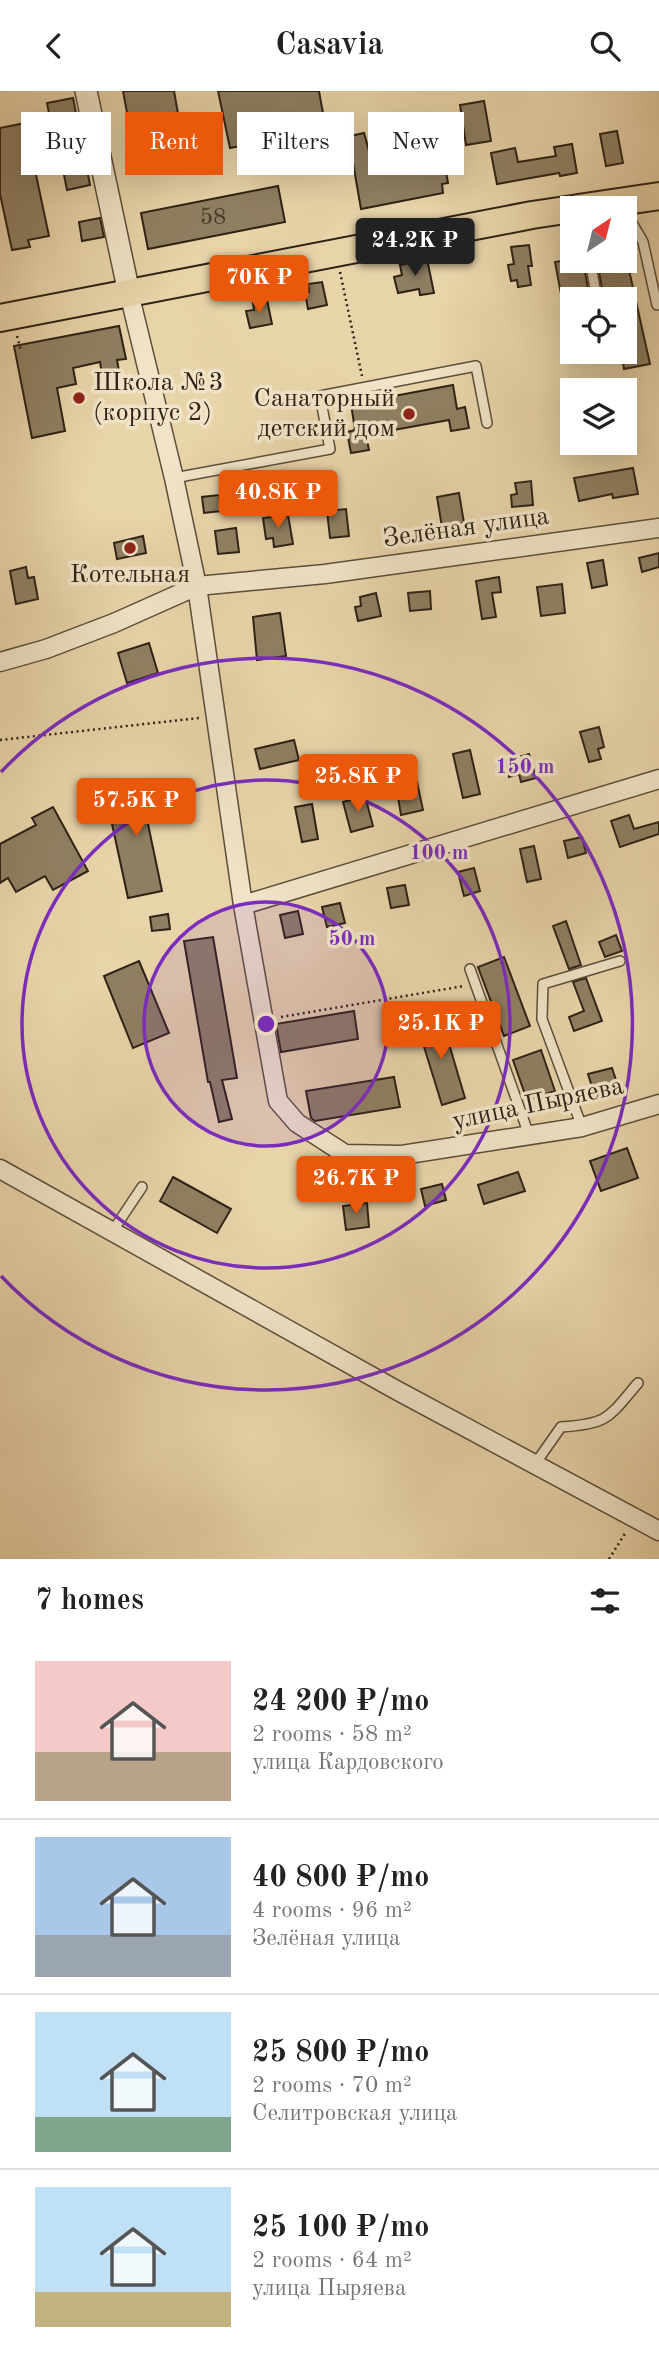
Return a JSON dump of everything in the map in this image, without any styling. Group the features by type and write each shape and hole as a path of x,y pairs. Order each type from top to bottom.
{"main road":[{"path":"637,199 659,196"},
{"path":"8,325 129,293 560,211"}],"street":[{"path":"86,91 118,266 129,293 197,586 243,905 264,1020"},
{"name":"Зелёная улица","path":"0,662 46,649 114,623 197,586 325,574 659,528"},
{"path":"243,905 659,779"},
{"name":"улица Пыряева","path":"264,1020 278,1101 297,1123 345,1154 402,1155 529,1136 582,1127 659,1104"},
{"path":"0,1169 398,1391 659,1531"}],"lane":[{"path":"637,232 643,242 657,305"},
{"path":"174,478 330,449 320,396 476,366 487,423"},
{"path":"582,1127 542,1019 543,984 620,961"},
{"path":"470,969 529,1136"},
{"path":"112,1232 142,1187"},
{"path":"534,1464 561,1427 590,1425 610,1417 638,1383"}],"path":[{"path":"340,269 364,387"},
{"path":"8,325 21,351"},
{"path":"0,740 216,716"},
{"path":"264,1020 476,984"},
{"path":"609,1559 635,1517"}],"building":[{"path":"123,91 174,91 178,112 127,112"},
{"path":"218,91 319,91 323,112 237,112 237,147 230,148"},
{"path":"73,98 76,112 49,112 47,103"},
{"path":"484,101 491,141 466,145 464,112 461,112 460,105"},
{"path":"21,124 21,175 36,175 49,236 28,240 30,247 12,250 0,194 0,128"},
{"path":"617,131 623,163 606,166 600,134"},
{"path":"364,133 368,147 368,175 447,175 448,183 442,184 443,193 361,209 354,169 354,135"},
{"path":"572,144 577,173 560,176 559,173 497,184 491,153 515,148 518,162 556,156 554,147"},
{"path":"64,175 88,175 90,185 67,190"},
{"path":"278,186 285,222 148,249 141,213"},
{"path":"100,218 104,237 82,241 79,222"},
{"path":"529,245 531,285 518,287 517,280 511,281 508,265 514,264 511,247"},
{"path":"427,259 434,293 420,295 419,289 398,293 394,277 402,275 400,265"},
{"path":"560,261 560,273 585,273 588,287 560,288 555,262"},
{"path":"599,273 630,273 633,287 602,287"},
{"path":"322,282 327,305 308,309 305,293 309,292 308,284"},
{"path":"267,300 272,324 250,328 246,311 254,310 253,303"},
{"path":"637,306 650,364 624,369 623,364 637,364"},
{"path":"119,326 126,359 117,360 119,371 102,374 100,362 73,368 76,384 57,388 65,431 32,438 14,346"},
{"name":"Санаторный детский дом","path":"453,385 457,409 465,407 469,428 451,431 449,420 366,435 369,450 351,453 347,432 355,430 351,404"},
{"path":"633,468 638,494 613,498 612,494 579,501 574,478"},
{"path":"531,481 533,505 512,507 511,495 517,494 515,483"},
{"path":"459,493 464,523 442,527 437,497"},
{"path":"219,495 221,511 204,513 202,497"},
{"path":"346,509 349,536 330,538 327,511"},
{"path":"288,515 293,544 274,547 273,538 266,539 263,518"},
{"path":"236,528 239,552 218,554 215,531"},
{"name":"Котельная","path":"143,536 146,553 117,559 114,543"},
{"path":"659,553 659,567 642,572 639,558"},
{"path":"603,560 607,585 592,588 587,563"},
{"path":"26,567 28,578 34,577 38,599 16,604 10,571"},
{"path":"499,577 501,592 492,593 496,617 482,619 476,581"},
{"path":"562,584 565,613 541,616 537,587"},
{"path":"430,591 431,609 410,611 408,593"},
{"path":"376,593 381,616 358,621 355,607 361,606 360,597"},
{"path":"280,613 286,656 257,660 253,617"},
{"path":"149,643 158,673 127,683 118,653"},
{"path":"599,727 604,747 598,749 601,759 589,762 580,732"},
{"path":"294,740 299,760 260,769 255,749"},
{"path":"470,750 480,794 463,798 453,754"},
{"path":"529,754 536,778 521,782 519,774 509,777 505,761"},
{"path":"167,782 171,797 144,805 162,891 128,898 106,796 140,791"},
{"path":"417,782 423,810 401,815 398,797 405,796 403,785"},
{"path":"365,796 373,826 351,832 343,802"},
{"path":"312,804 318,839 302,842 295,807"},
{"path":"53,807 88,871 53,890 45,876 16,892 8,878 0,883 0,844 36,825 32,818"},
{"path":"629,815 634,829 659,822 659,834 620,847 611,821"},
{"path":"582,837 586,853 568,858 564,841"},
{"path":"534,846 541,879 527,882 520,849"},
{"path":"474,868 480,891 464,896 458,872"},
{"path":"405,885 409,905 391,908 387,888"},
{"path":"340,903 345,923 327,927 322,907"},
{"path":"298,911 303,934 285,938 280,915"},
{"path":"168,914 170,929 152,931 150,917"},
{"path":"566,921 581,965 569,969 553,926"},
{"path":"616,935 622,951 605,957 599,942"},
{"path":"213,937 237,1078 222,1080 232,1119 219,1122 208,1082 184,941"},
{"path":"504,957 530,1026 504,1036 478,967"},
{"path":"139,961 169,1033 133,1048 104,976"},
{"path":"586,978 602,1021 574,1031 569,1017 584,1011 573,982"},
{"path":"354,1011 358,1039 281,1052 276,1024"},
{"path":"441,1017 465,1098 442,1105 417,1024"},
{"path":"541,1050 555,1091 527,1100 513,1060"},
{"path":"612,1068 618,1086 594,1093 588,1074"},
{"path":"394,1077 400,1107 315,1121 311,1118 306,1091"},
{"path":"627,1148 638,1178 601,1191 590,1161"},
{"path":"518,1172 525,1191 484,1204 478,1185"},
{"path":"173,1177 231,1209 217,1233 160,1201"},
{"path":"442,1184 446,1200 425,1206 421,1189"},
{"path":"367,1203 369,1227 346,1230 343,1206"}],"place":[{"name":"Школа №3 (корпус 2)","path":"79,398"},
{"name":"Санаторный детский дом","path":"409,414"},
{"name":"Котельная","path":"130,548"}]}
